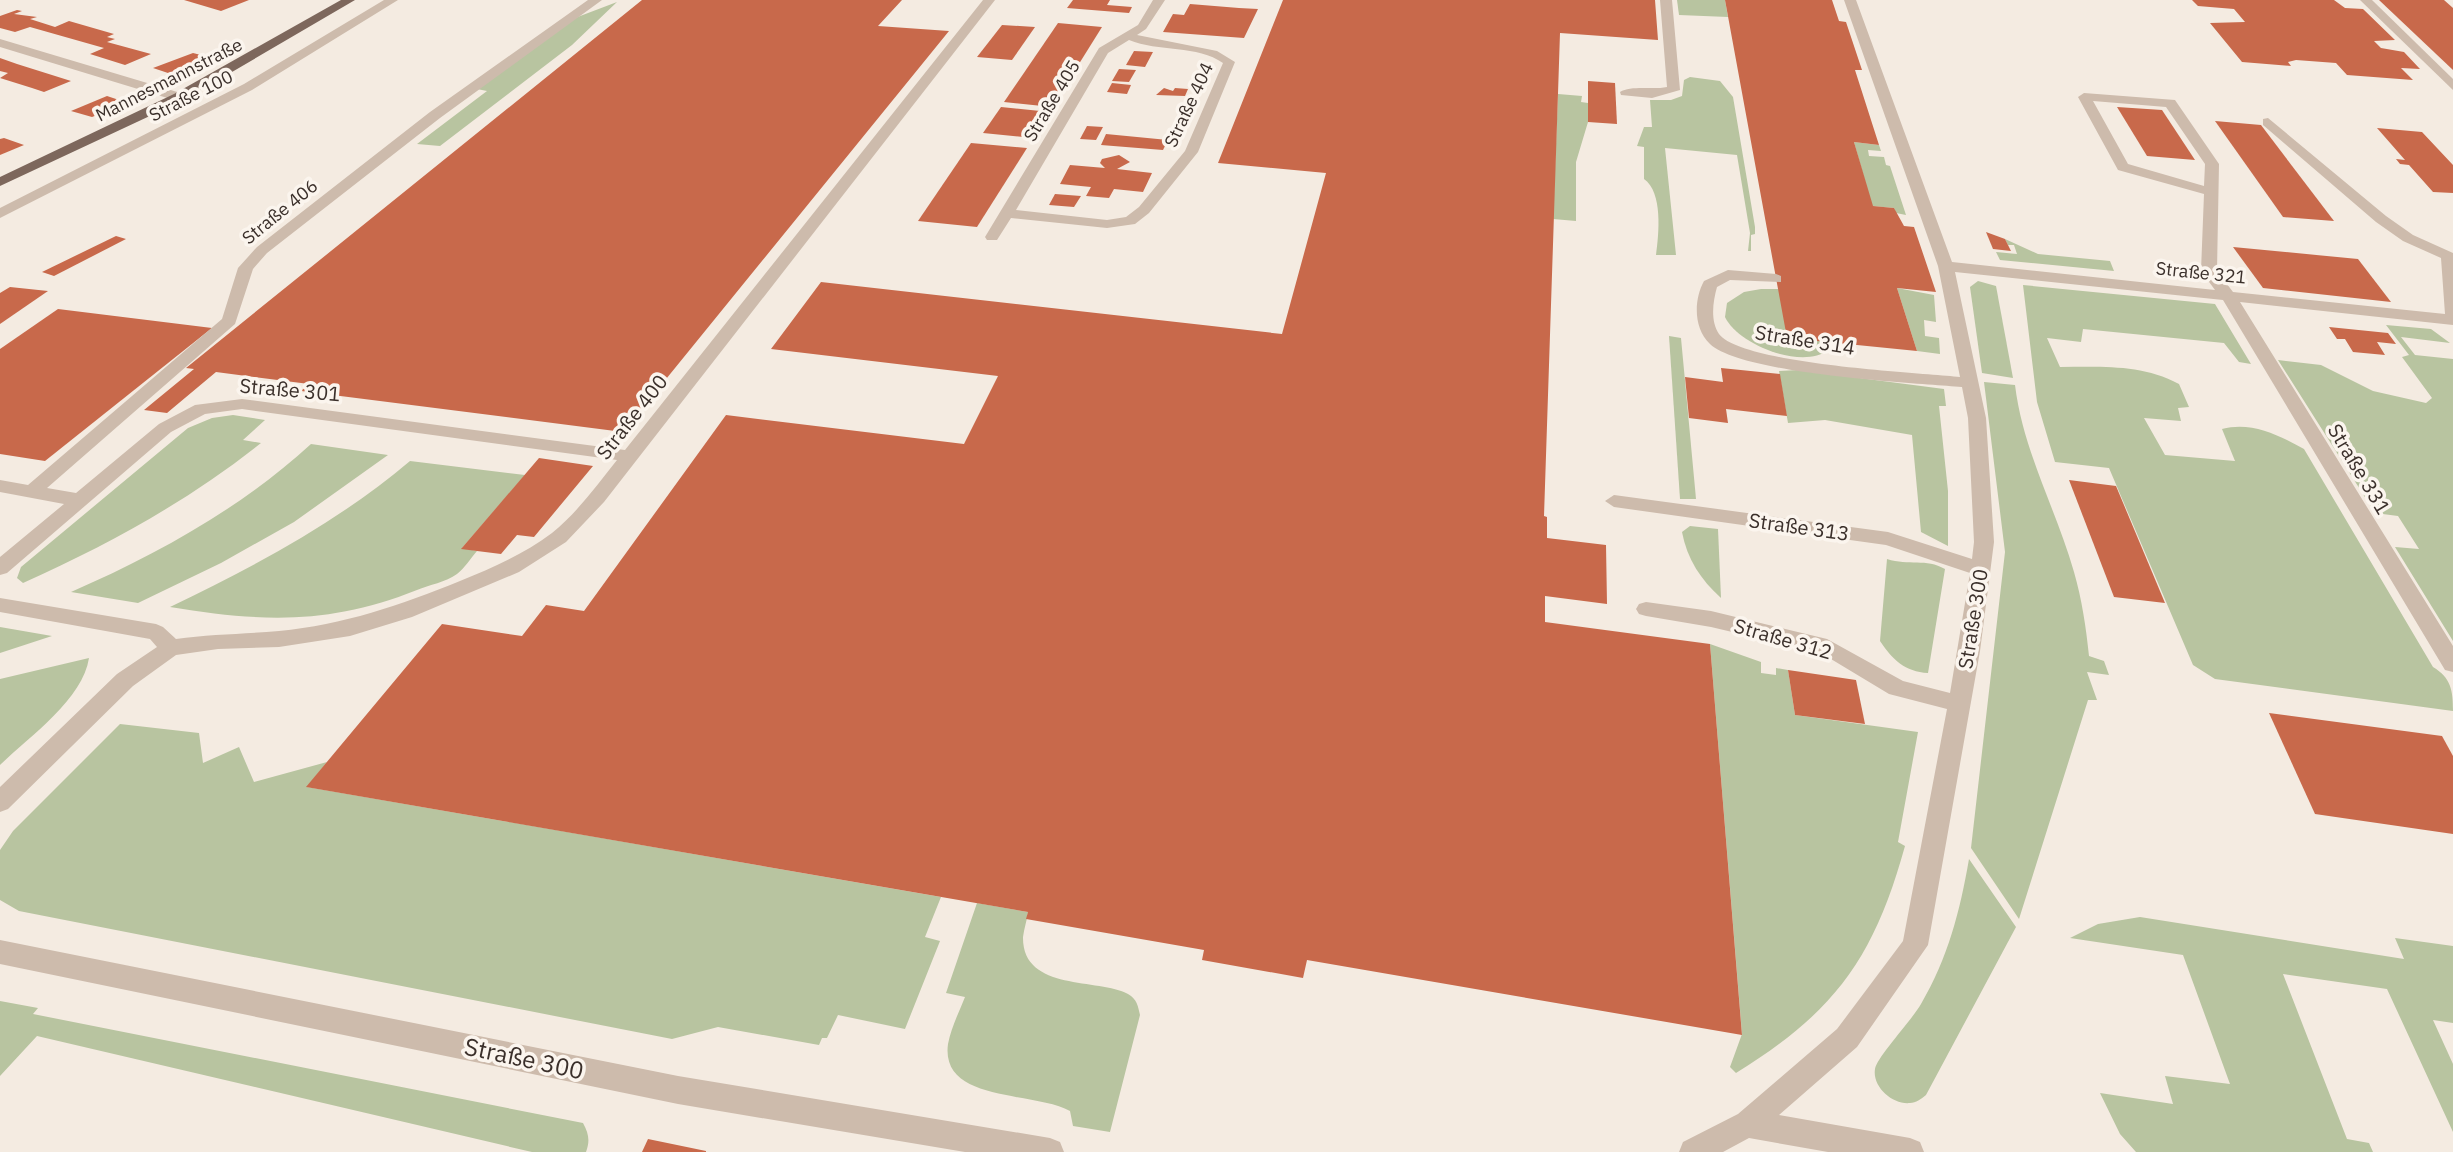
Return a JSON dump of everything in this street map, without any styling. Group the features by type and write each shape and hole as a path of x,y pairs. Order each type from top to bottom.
{"main road":[{"name":"Mannesmannstraße","path":"0,182 179,97 349,0"}],"street":[{"name":"Straße 100","path":"0,214 248,87 392,0"},
{"name":"Straße 406","path":"31,492 229,321 246,268 262,250 460,96 573,13 596,0"},
{"name":"Straße 400","path":"171,648 218,641 279,639 350,628 405,612 461,590 512,567 559,537 597,498 989,0"},
{"name":"Straße 405","path":"992,237 1097,60 1113,43 1142,27 1159,0"},
{"path":"1626,92 1652,94 1674,90 1666,0"},
{"name":"Straße 300","path":"1693,1152 1748,1124 1847,1038 1915,945 1959,704 1984,542 1978,434 1946,266 1850,0"},
{"path":"2366,0 2453,86"},
{"name":"Straße 404","path":"1006,213 1107,224 1130,221 1144,210 1191,152 1229,62 1226,56 1215,52 1149,45 1130,36"},
{"path":"0,43 179,97"},
{"name":"Straße 331","path":"2211,192 2123,167 2084,97 2170,103 2212,164 2209,271 2228,296 2453,664"},
{"path":"2268,122 2381,219 2408,238 2448,256 2453,317"},
{"name":"Straße 321","path":"1946,266 2453,317"},
{"name":"Straße 314","path":"1776,279 1728,275 1710,284 1704,303 1709,330 1717,342 1736,352 1779,362 1970,383"},
{"name":"Straße 301","path":"0,568 165,428 201,409 242,404 630,456"},
{"path":"0,486 78,500"},
{"name":"Straße 313","path":"1614,501 1888,539 1980,569"},
{"path":"0,605 156,632 171,648 125,680 0,802"},
{"name":"Straße 312","path":"1646,609 1711,619 1827,647 1897,688 1959,704"},
{"name":"Straße 300","path":"0,952 678,1090 1050,1152"},
{"path":"1748,1124 1910,1152"}],"green space":[{"path":"1677,0 1725,0 1728,17 1679,15"},
{"path":"617,2 572,45 440,146 417,144 487,91 477,89 567,21"},
{"path":"1690,77 1720,81 1733,97 1755,227 1755,234 1751,235 1751,251 1748,251 1750,233 1737,155 1665,148 1676,255 1656,255 1659,225 1657,203 1650,185 1644,179 1644,147 1637,146 1644,127 1652,127 1650,100 1671,100 1682,96 1684,80"},
{"path":"1558,94 1582,96 1581,102 1588,103 1588,122 1576,162 1576,221 1553,219"},
{"path":"1854,142 1879,145 1881,151 1868,150 1869,156 1884,157 1886,165 1890,166 1906,215 1896,213 1894,208 1872,206"},
{"path":"2005,239 2038,254 2110,261 2114,271 2000,260 1996,252 2017,254 2014,245 2008,245"},
{"path":"1978,281 1996,286 2013,378 1982,373 1970,287"},
{"path":"2023,285 2215,304 2251,364 2239,362 2224,343 2083,329 2081,342 2047,338 2060,367 2136,370 2179,384 2189,407 2178,408 2181,421 2144,418 2165,455 2235,461 2222,429 2233,427 2264,431 2304,449 2433,667 2447,680 2453,711 2215,679 2193,665 2109,468 2055,462 2037,402"},
{"path":"1897,288 1934,295 1936,322 1924,320 1925,336 1939,338 1940,354 1917,351"},
{"path":"1778,289 1831,342 1828,350 1817,355 1788,356 1757,345 1732,327 1725,317 1727,303 1744,292"},
{"path":"2386,325 2431,329 2450,343 2401,337 2415,355 2453,359 2453,641 2395,547 2419,549 2398,516 2375,513 2278,360 2321,365 2373,391 2426,403 2432,398 2402,357 2409,355"},
{"path":"1669,336 1681,338 1696,499 1680,499"},
{"path":"1798,370 1944,389 1946,406 1939,406 1948,491 1948,546 1921,532 1912,435 1825,420 1788,423 1779,371"},
{"path":"1984,382 2015,385 2032,457 2074,572 2089,656 2104,661 2109,675 2087,672 2097,700 2088,700 2019,919 1971,848 2005,552"},
{"path":"233,415 265,420 243,440 261,443 176,503 116,537 23,583 17,578 21,567 188,428 212,418"},
{"path":"311,444 388,455 294,522 221,563 138,603 71,592 197,528 256,489"},
{"path":"410,461 525,475 462,548 477,551 453,577 385,601 325,615 235,616 170,607 295,542 354,504"},
{"path":"1690,526 1718,529 1721,598 1701,576 1687,551 1682,532"},
{"path":"1887,559 1931,564 1945,569 1928,673 1912,670 1900,663 1880,641"},
{"path":"0,627 52,636 0,653"},
{"path":"1710,644 1761,662 1761,673 1776,675 1776,668 1788,670 1795,715 1918,732 1898,842 1905,846 1893,885 1864,951 1846,979 1800,1028 1736,1073 1730,1067 1742,1034"},
{"path":"89,658 85,673 66,702 0,765 0,679"},
{"path":"120,724 199,733 203,763 239,747 254,782 327,762 307,787 941,897 925,937 940,941 905,1029 838,1015 827,1038 822,1038 819,1045 718,1027 672,1039 19,911 0,900 0,850 13,831"},
{"path":"1969,859 2016,927 1926,1095 1912,1103 1903,1103 1880,1088 1875,1069 1921,1004 1939,969 1957,916"},
{"path":"977,903 1028,912 1023,937 1026,955 1035,967 1048,975 1115,989 1135,1000 1140,1015 1110,1132 1073,1126 1070,1111 1054,1105 974,1086 959,1077 949,1063 949,1038 965,997 946,993"},
{"path":"2140,917 2404,959 2395,938 2453,946 2453,1023 2433,1020 2453,1064 2453,1132 2387,989 2283,974 2347,1139 2369,1143 2373,1152 2136,1152 2120,1134 2100,1093 2173,1104 2165,1076 2230,1084 2183,955 2070,938 2098,924"},
{"path":"0,1001 38,1008 33,1014 583,1123 588,1138 586,1152 532,1152 37,1036 0,1076"}],"building":[{"path":"184,0 249,0 221,11"},
{"path":"642,0 902,0 878,26 949,31 623,432 301,391 309,384 216,372 167,413 144,410 194,369 186,368"},
{"path":"1073,0 1110,0 1107,5 1132,7 1129,13 1067,8"},
{"path":"1283,0 1655,0 1658,40 1560,33 1544,516 1547,517 1547,538 1606,545 1607,604 1545,596 1545,622 1710,644 1742,1035 1307,960 1303,978 1202,960 1204,950 1026,919 1028,912 306,787 442,624 522,636 546,605 584,611 726,415 964,444 998,376 771,349 821,282 1282,334 1326,173 1218,163"},
{"path":"1725,0 1832,0 1839,21 1846,22 1862,70 1855,70 1879,145 1854,142 1873,206 1894,208 1904,226 1914,227 1936,292 1897,288 1917,351 1787,338"},
{"path":"2192,0 2334,0 2345,8 2363,9 2395,40 2374,41 2381,48 2404,52 2420,69 2401,68 2413,80 2347,75 2336,63 2296,60 2288,62 2291,66 2242,62 2210,23 2245,22 2234,9 2198,6"},
{"path":"2379,0 2444,0 2453,8 2453,70"},
{"path":"1190,4 1258,9 1244,38 1163,32 1173,14 1184,15"},
{"path":"22,11 14,14 37,17 30,19 55,27 69,21 114,34 107,37 115,39 107,42 151,54 125,65 90,54 104,48 30,27 15,32 0,28 0,16"},
{"path":"1058,23 1102,27 1052,107 1004,102"},
{"path":"1002,25 1035,27 1012,60 977,57"},
{"path":"1134,51 1153,52 1145,67 1126,65"},
{"path":"193,53 205,56 191,62 203,66 177,76 153,68"},
{"path":"0,58 71,81 44,92 0,78 8,73 0,71"},
{"path":"1119,69 1136,70 1129,82 1112,81"},
{"path":"1588,81 1615,83 1617,124 1588,122"},
{"path":"1112,83 1131,85 1127,94 1107,92"},
{"path":"1164,88 1173,91 1175,88 1188,89 1185,96 1156,95"},
{"path":"107,96 128,103 92,117 71,111"},
{"path":"1001,107 1050,112 1033,138 983,133"},
{"path":"2117,107 2162,110 2195,160 2147,156"},
{"path":"2215,121 2261,125 2334,221 2283,217"},
{"path":"1087,126 1103,127 1096,140 1080,139"},
{"path":"2377,128 2422,132 2453,165 2453,193 2433,192 2409,165 2400,164 2396,159 2405,160"},
{"path":"1106,134 1168,140 1163,150 1101,145"},
{"path":"0,139 24,145 0,155"},
{"path":"971,143 1027,148 977,227 918,221"},
{"path":"1119,155 1130,162 1117,169 1152,173 1143,192 1114,189 1109,198 1086,196 1091,187 1060,184 1070,165 1105,168 1100,163 1102,159"},
{"path":"1055,194 1081,196 1074,207 1049,205"},
{"path":"1986,232 2005,239 2011,251 1993,249"},
{"path":"116,236 126,239 54,276 42,272"},
{"path":"2233,247 2358,259 2391,302 2263,288"},
{"path":"10,287 48,291 0,324 0,293"},
{"path":"58,309 212,328 45,461 0,454 0,349"},
{"path":"2329,327 2388,333 2396,344 2377,342 2385,355 2353,352 2345,339 2337,339"},
{"path":"1721,368 1780,374 1787,416 1726,409 1728,423 1689,418 1685,377 1723,382"},
{"path":"539,458 593,466 534,537 517,535 501,554 461,549"},
{"path":"2069,480 2116,486 2165,603 2114,597"},
{"path":"1788,670 1856,680 1865,724 1795,715"},
{"path":"2269,713 2442,736 2453,756 2453,834 2315,814"},
{"path":"648,1139 706,1151 706,1152 642,1152"}]}
